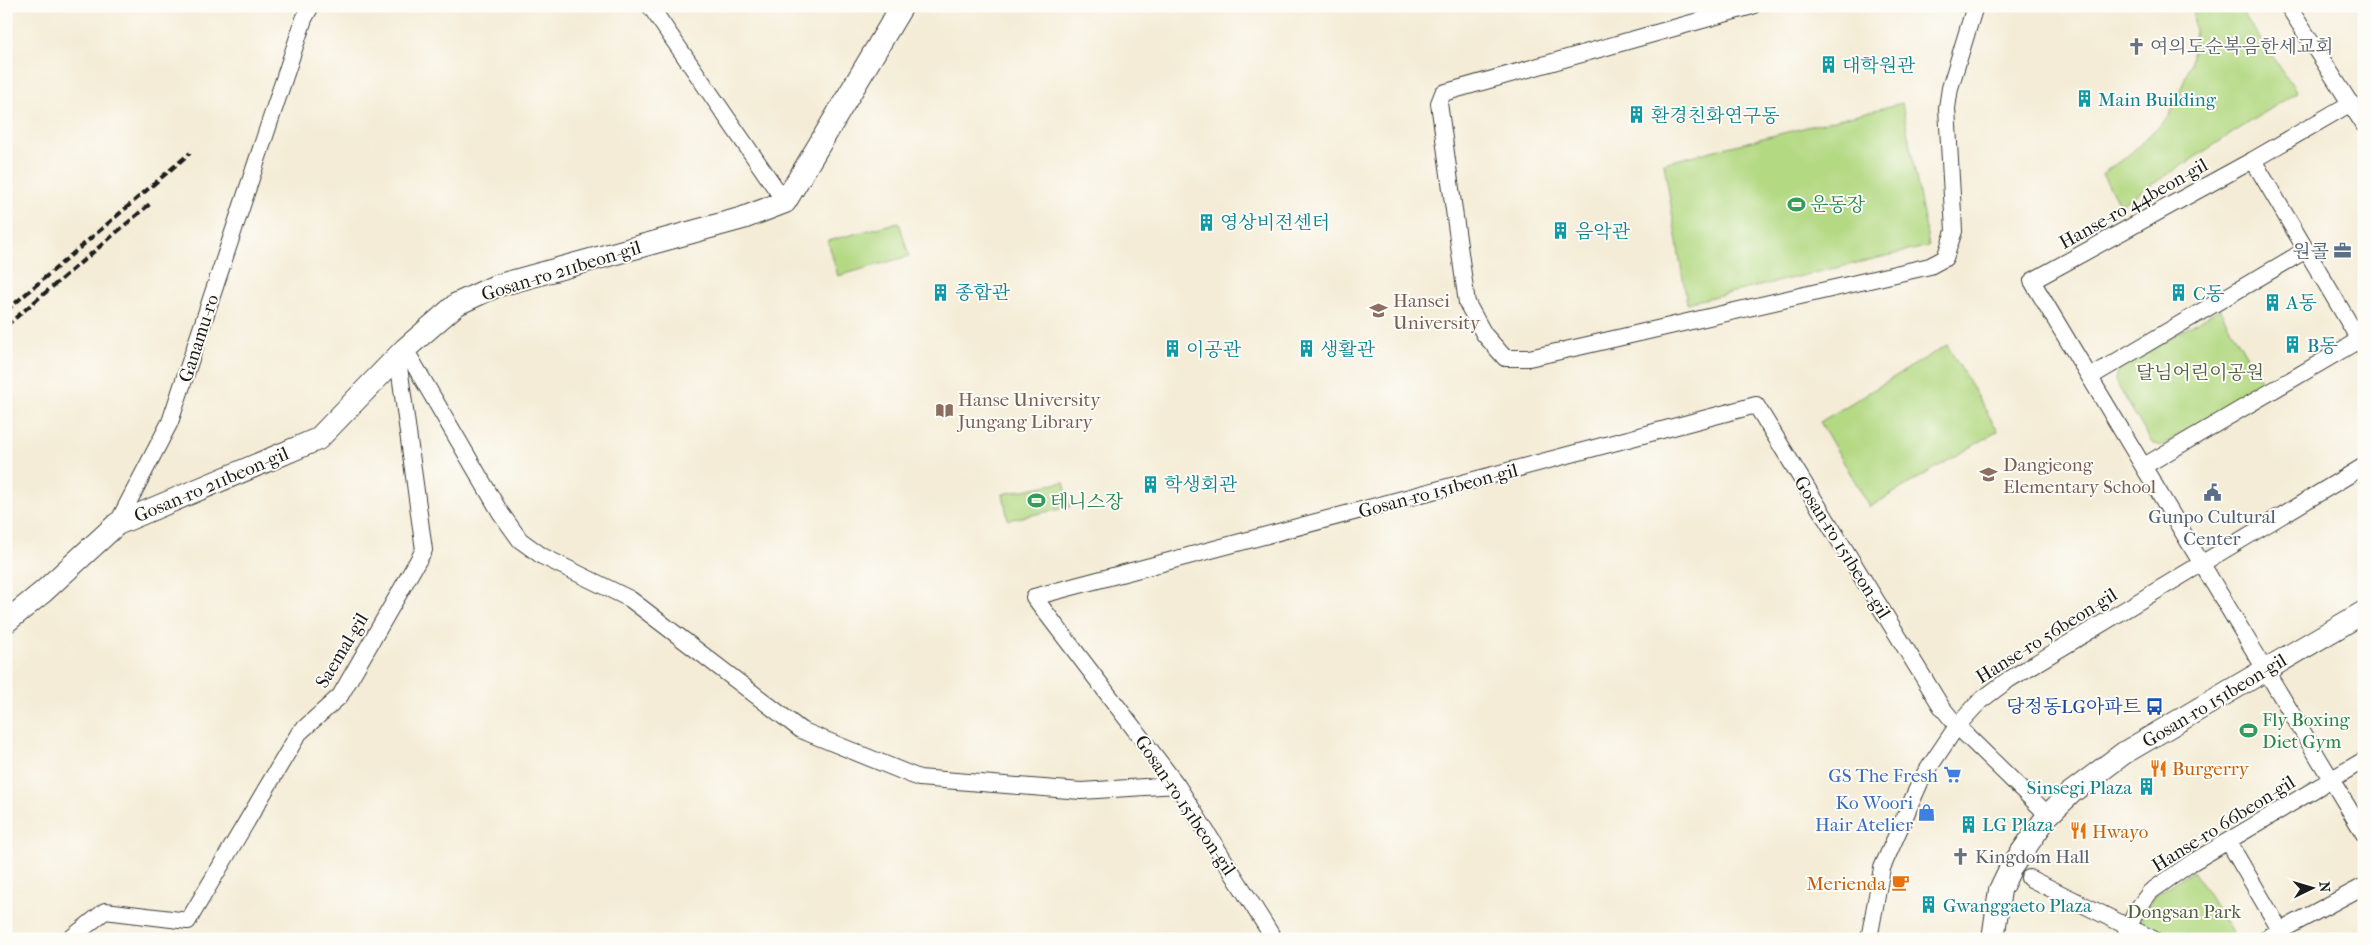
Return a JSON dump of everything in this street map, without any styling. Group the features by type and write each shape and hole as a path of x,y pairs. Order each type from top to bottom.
{"street":[{"name":"Ganamu-ro","path":"6,622 43,592 117,524 170,422 304,19 311,6"},
{"path":"650,6 785,202 902,6"},
{"path":"1752,6 1443,93 1439,103 1467,302 1484,334 1505,358 1529,358 1582,346 1930,266 1945,258 1954,231 1947,108 1950,88 1975,6"},
{"path":"2288,6 2364,125"},
{"name":"Hanse-ro 44beon-gil","path":"2351,103 2253,160 2032,281 2364,834"},
{"path":"2144,466 2361,344 2253,160"},
{"name":"Gosan-ro 211beon-gil","path":"117,524 318,439 401,354 457,304 496,286 744,218 785,202"},
{"path":"2090,378 2306,250"},
{"path":"401,354 500,512 520,540 542,556 630,599 801,730 919,778 1081,791 1177,785"},
{"name":"Saemal-gil","path":"70,939 105,911 188,921 299,733 340,696 424,550 401,354"},
{"name":"Gosan-ro 151beon-gil","path":"1274,939 1177,785 1034,596 1756,405 1935,696 1957,726 2048,815"},
{"name":"Hanse-ro 56beon-gil","path":"1869,939 1882,868 1922,778 1957,726 1980,701 2008,680 2364,466"},
{"name":"Gosan-ro 151beon-gil","path":"1993,939 2000,890 2010,869 2048,815 2072,792 2124,753 2364,612"},
{"name":"Hanse-ro 66beon-gil","path":"2126,933 2136,911 2150,892 2191,863 2364,760"},
{"path":"2228,842 2280,930"},
{"path":"2029,878 2126,933 2153,939"},
{"path":"2265,939 2364,886"}],"green space":[{"path":"2192,6 2238,6 2297,92 2120,205 2102,174 2131,153 2170,115 2191,63 2195,31"},
{"name":"운동장","path":"1902,103 1929,246 1687,303 1664,163"},
{"path":"899,222 909,256 838,276 828,241"},
{"name":"달님어린이공원","path":"2219,309 2264,385 2161,446 2152,443 2115,381 2117,370"},
{"path":"1947,345 1998,431 1870,507 1820,422"},
{"name":"테니스장","path":"1064,482 1070,507 1008,520 1003,494"},
{"name":"Dongsan Park","path":"2193,871 2236,939 2129,939 2154,896"}],"railway":[{"path":"6,311 190,153"},
{"path":"6,326 151,203"}],"place":[{"name":"여의도순복음한세교회","path":"2136,46"},
{"name":"대학원관","path":"1828,65"},
{"name":"Main Building","path":"2084,99"},
{"name":"환경친화연구동","path":"1637,115"},
{"name":"운동장","path":"1796,204"},
{"name":"영상비전센터","path":"1206,222"},
{"name":"음악관","path":"1561,231"},
{"name":"원콜","path":"2343,251"},
{"name":"종합관","path":"941,292"},
{"name":"C동","path":"2179,293"},
{"name":"A동","path":"2272,302"},
{"name":"Hansei University","path":"1379,311"},
{"name":"B동","path":"2293,345"},
{"name":"이공관","path":"1172,349"},
{"name":"생활관","path":"1306,349"},
{"name":"Hanse University Jungang Library","path":"944,410"},
{"name":"Dangjeong Elementary School","path":"1989,475"},
{"name":"학생회관","path":"1150,484"},
{"name":"Gunpo Cultural Center","path":"2212,493"},
{"name":"테니스장","path":"1036,501"},
{"name":"당정동LG아파트","path":"2155,706"},
{"name":"Fly Boxing Diet Gym","path":"2248,730"},
{"name":"Burgerry","path":"2158,768"},
{"name":"GS The Fresh","path":"1952,775"},
{"name":"Sinsegi Plaza","path":"2146,787"},
{"name":"Ko Woori Hair Atelier","path":"1927,813"},
{"name":"LG Plaza","path":"1968,824"},
{"name":"Hwayo","path":"2078,831"},
{"name":"Kingdom Hall","path":"1961,856"},
{"name":"Merienda","path":"1900,883"},
{"name":"Gwanggaeto Plaza","path":"1929,905"}]}
